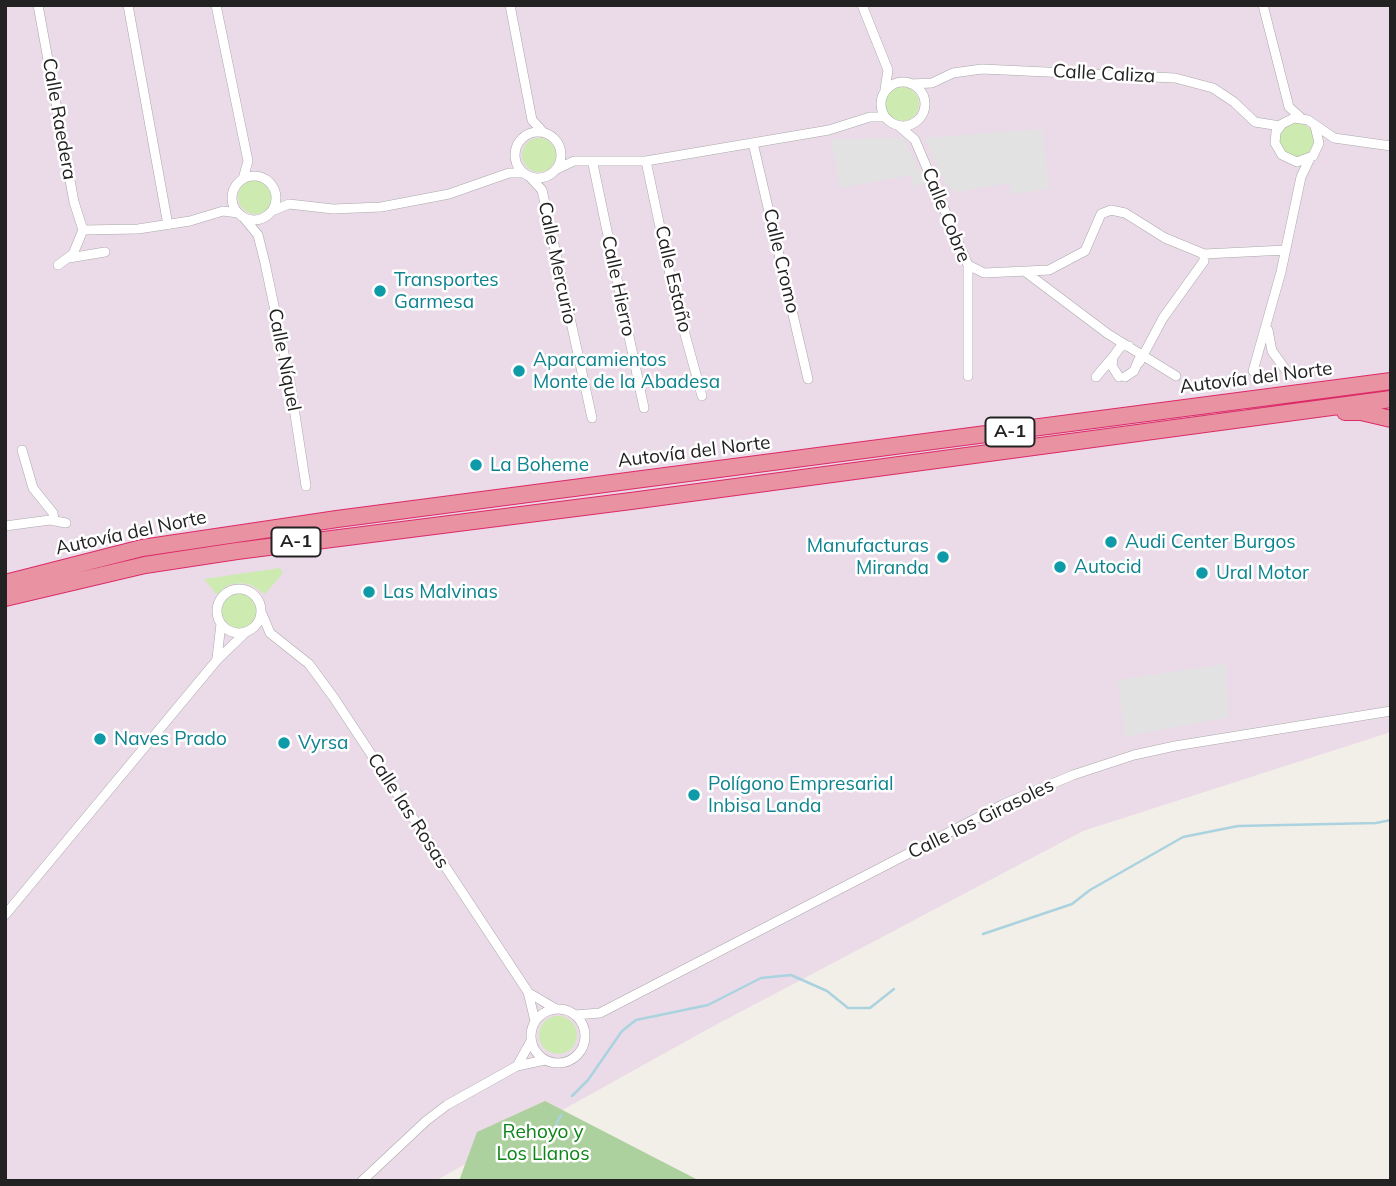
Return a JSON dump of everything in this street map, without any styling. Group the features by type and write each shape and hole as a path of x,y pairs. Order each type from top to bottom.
{"highway":[{"name":"Autovía del Norte","path":"5,583 142,548 337,519 1391,381"},
{"name":"Autovía del Norte","path":"5,598 71,581 200,556 1391,399"},
{"path":"1294,413 1361,412 1391,419"},
{"path":"5,572 79,555 142,548"}],"street":[{"name":"Calle Raedera","path":"38,5 74,202 83,230"},
{"path":"128,5 168,225"},
{"path":"510,5 532,120 574,162"},
{"path":"862,5 888,70 885,91 870,117"},
{"path":"1263,5 1290,107 1300,117 1334,138 1391,146"},
{"path":"219,7 248,160 243,179 223,211"},
{"name":"Calle Caliza","path":"907,83 932,83 953,73 982,69 1175,78 1213,89 1234,102 1255,122 1265,125 1275,143"},
{"path":"888,70 920,91 925,102"},
{"path":"885,91 907,83"},
{"path":"915,140 918,121 932,83"},
{"path":"880,103 884,117"},
{"path":"1290,107 1275,143 1301,177"},
{"path":"69,258 83,230 168,225 223,211 258,219 289,204 333,209 381,207 449,194 509,173 542,178 574,162 593,164 646,161 829,130 870,117 884,117 899,126 918,121"},
{"path":"1265,125 1281,125 1300,117"},
{"path":"509,173 519,142 525,136 532,120"},
{"name":"Calle Cobre","path":"899,126 915,140 968,265 968,376"},
{"path":"1253,371 1268,328 1301,177 1318,146 1319,135 1315,126"},
{"path":"525,136 545,134"},
{"path":"1318,146 1334,138"},
{"name":"Calle Cromo","path":"753,143 808,379"},
{"path":"554,171 560,162 559,148"},
{"path":"515,154 518,167 527,175"},
{"path":"1287,159 1297,162 1310,158"},
{"path":"248,160 260,176 289,204"},
{"name":"Calle Estaño","path":"646,161 675,298 702,396"},
{"name":"Calle Hierro","path":"593,164 644,408"},
{"name":"Calle Mercurio","path":"542,190 554,171"},
{"name":"Calle Mercurio","path":"527,175 542,190 592,418"},
{"path":"243,179 260,176"},
{"path":"258,235 261,224 271,212 276,198 275,190"},
{"path":"232,196 241,215"},
{"path":"968,265 984,273 1049,270 1086,251 1101,214 1111,210 1125,213 1165,238 1204,254 1286,250"},
{"name":"Calle Níquel","path":"241,215 258,235 290,382 306,486"},
{"path":"58,265 69,258 105,252"},
{"path":"1108,334 1114,344 1112,366 1122,377 1141,358 1163,318 1204,261 1204,254"},
{"path":"1048,289 1046,280 1049,270"},
{"path":"1027,273 1108,334 1131,347 1141,358 1176,376"},
{"path":"1268,328 1272,352 1285,369"},
{"path":"1096,377 1121,346 1131,347"},
{"path":"22,450 33,488 53,513 54,520"},
{"path":"5,526 54,520 66,523"},
{"path":"5,915 217,660 259,622 261,606 253,593 246,589 231,590 219,600 217,607 221,624 221,646 217,660"},
{"name":"Calle las Rosas","path":"262,614 263,623 277,639 321,679 528,992 535,1021"},
{"path":"221,624 232,632 246,633"},
{"name":"Calle las Rosas","path":"246,633 277,639"},
{"name":"Calle los Girasoles","path":"575,1015 600,1013 1004,804 1073,775 1134,755 1175,746 1391,710"},
{"name":"Calle las Rosas","path":"528,992 556,1009"},
{"path":"362,1181 436,1112 517,1066 545,1060 559,1063 575,1058 584,1044 582,1024 575,1015 556,1009 548,1011 535,1021 531,1041 517,1066"},
{"name":"Calle los Girasoles","path":"585,1035 600,1013"},
{"path":"531,1041 545,1060"}],"shaded area":[{"path":"5,5 1391,5 1391,732 1083,831 708,1029 435,1181 5,1181"},
{"path":"1042,129 1049,189 1012,194 1009,183 955,192 945,183 925,138"},
{"path":"903,138 926,183 914,187 912,175 840,188 831,139"},
{"path":"1226,664 1228,717 1125,737 1118,680"}],"green space":[{"path":"902,87 914,92 919,104 914,116 902,121 890,116 885,104 890,92"},
{"path":"1297,123 1309,128 1314,140 1309,152 1297,157 1285,152 1280,140 1285,128"},
{"path":"539,138 551,143 556,155 551,167 539,172 527,167 522,155 527,143"},
{"path":"255,180 267,185 272,197 267,209 255,214 243,209 238,197 243,185"},
{"path":"280,568 283,573 265,594 251,585 241,583 228,585 217,595 204,579"},
{"path":"239,594 251,599 256,611 251,623 239,628 227,623 222,611 227,599"},
{"path":"558,1016 571,1022 577,1035 571,1048 558,1054 545,1048 539,1035 545,1022"},
{"name":"Rehoyo y Los Llanos","path":"545,1101 699,1181 459,1181 477,1132"}],"waterway":[{"path":"983,934 1072,904 1090,890 1183,837 1238,826 1376,823 1391,820"},
{"path":"572,1096 588,1080 622,1031 636,1020 708,1005 761,978 791,975 827,991 848,1008 870,1008 894,989"},
{"path":"550,1136 561,1115"}],"place":[{"name":"Transportes Garmesa","path":"380,291"},
{"name":"Aparcamientos Monte de la Abadesa","path":"519,371"},
{"name":"La Boheme","path":"476,465"},
{"name":"Audi Center Burgos","path":"1111,542"},
{"name":"Manufacturas Miranda","path":"943,557"},
{"name":"Autocid","path":"1060,567"},
{"name":"Ural Motor","path":"1202,573"},
{"name":"Las Malvinas","path":"369,592"},
{"name":"Naves Prado","path":"100,739"},
{"name":"Vyrsa","path":"284,743"},
{"name":"Polígono Empresarial Inbisa Landa","path":"694,795"}]}
